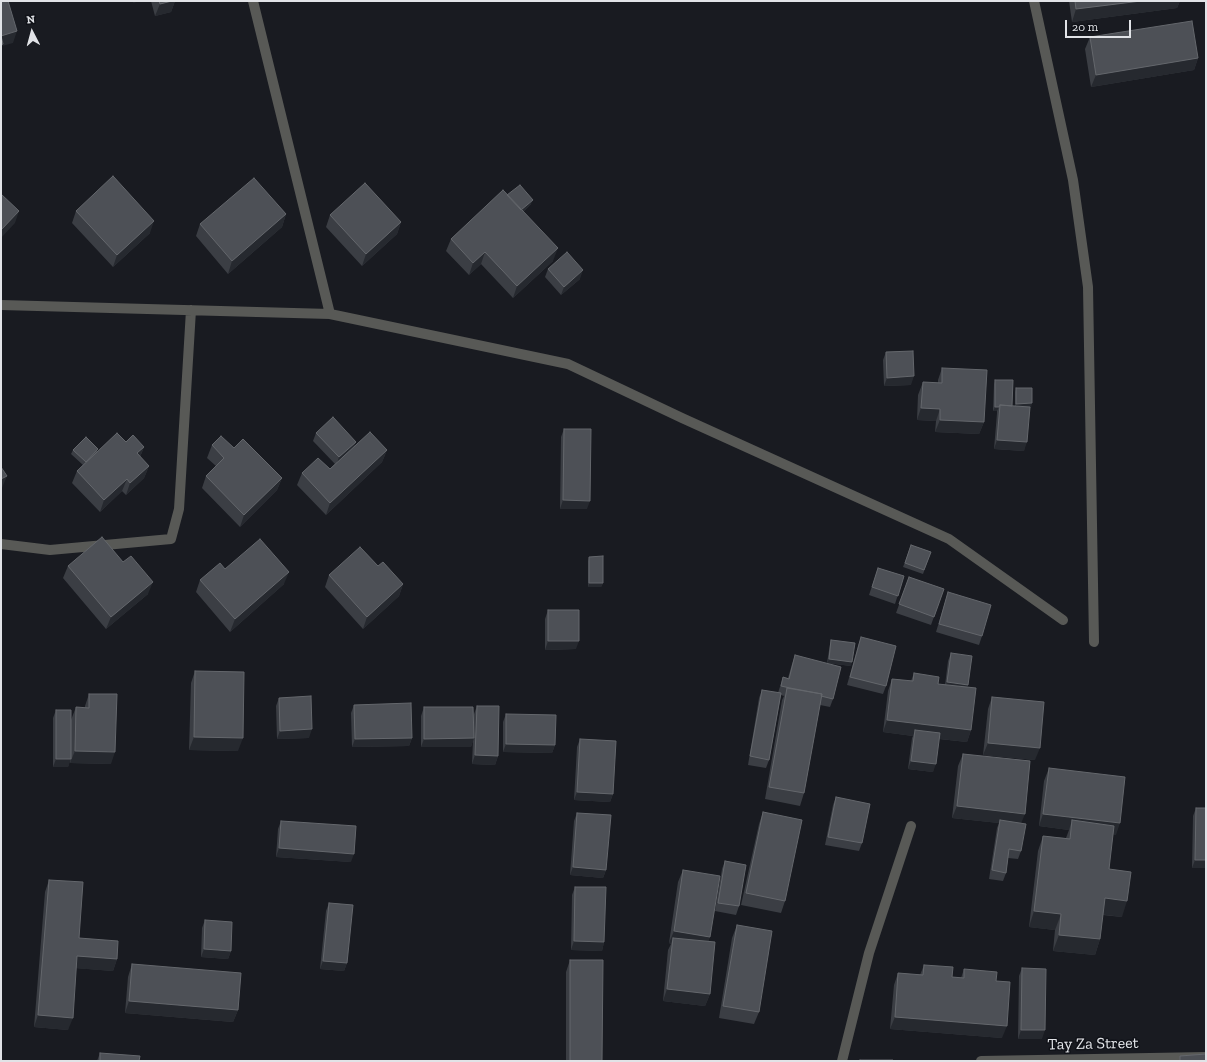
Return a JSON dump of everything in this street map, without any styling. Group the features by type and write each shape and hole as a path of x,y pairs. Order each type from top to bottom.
{"street":[{"path":"253,1 330,314"},
{"path":"1034,1 1073,180 1088,287 1094,642"},
{"path":"1,305 330,314 568,364 689,422 949,539 1063,620"},
{"path":"1,544 50,550 171,539 179,509 191,310"},
{"path":"842,1061 869,953 911,826"},
{"name":"Tay Za Street","path":"981,1061 1206,1057"}],"building":[{"path":"1,1 8,1 17,31 1,36"},
{"path":"159,1 172,1 160,4"},
{"path":"1075,1 1141,1 1076,9"},
{"path":"1192,21 1198,58 1096,75 1090,37"},
{"path":"113,176 154,221 117,255 76,211"},
{"path":"254,178 286,214 232,261 200,224"},
{"path":"365,183 401,222 366,254 330,215"},
{"path":"520,185 533,200 521,210 507,195"},
{"path":"503,190 558,248 517,286 485,252 473,263 451,239"},
{"path":"1,194 19,211 1,230"},
{"path":"567,252 583,270 564,287 548,269"},
{"path":"913,351 914,376 887,378 886,352"},
{"path":"942,368 987,370 984,422 940,420 940,409 921,408 923,382 942,383"},
{"path":"995,380 1013,380 1012,406 1000,405 999,407 995,407"},
{"path":"1016,388 1032,388 1032,403 1016,404"},
{"path":"1000,405 1030,407 1027,442 997,440"},
{"path":"333,417 356,442 339,457 316,433"},
{"path":"564,429 591,429 590,501 563,500"},
{"path":"370,432 387,450 330,503 302,473 318,458 330,469"},
{"path":"117,433 126,442 133,435 144,447 137,453 149,466 130,483 127,479 104,500 77,471"},
{"path":"221,436 234,448 243,439 282,478 244,515 206,476 224,458 212,445"},
{"path":"86,437 98,449 86,462 73,450"},
{"path":"1,467 7,476 1,479"},
{"path":"102,537 123,562 131,556 153,582 111,617 68,566"},
{"path":"260,539 289,572 235,619 200,580 220,563 225,569"},
{"path":"911,545 931,552 924,570 905,563"},
{"path":"360,547 378,566 383,562 403,584 367,617 329,575"},
{"path":"603,556 603,583 589,583 589,557"},
{"path":"878,568 904,576 898,596 872,587"},
{"path":"909,577 944,589 934,617 899,604"},
{"path":"948,592 991,605 982,636 939,624"},
{"path":"548,610 579,610 579,641 548,641"},
{"path":"861,637 896,646 886,686 850,677"},
{"path":"831,640 855,643 852,662 829,659"},
{"path":"951,653 972,656 968,685 947,682"},
{"path":"795,655 841,667 833,699 821,696 822,694 781,686 783,677 789,679"},
{"path":"195,671 244,672 243,738 194,737"},
{"path":"914,673 939,677 938,684 976,688 971,730 887,720 892,679 913,681"},
{"path":"787,688 822,694 804,793 769,787"},
{"path":"762,690 781,693 769,760 750,756"},
{"path":"89,694 117,694 115,752 75,751 76,707 89,708"},
{"path":"311,696 312,729 280,731 279,698"},
{"path":"992,697 1044,702 1040,748 988,743"},
{"path":"411,703 412,738 355,739 354,705"},
{"path":"477,706 499,706 498,756 475,755"},
{"path":"424,707 473,707 474,738 424,739"},
{"path":"56,710 71,710 71,759 56,759"},
{"path":"506,714 556,715 555,745 506,744"},
{"path":"915,730 940,733 936,764 911,761"},
{"path":"580,739 616,741 613,794 577,792"},
{"path":"963,754 1030,761 1025,814 957,806"},
{"path":"1049,768 1125,777 1120,823 1043,814"},
{"path":"836,797 870,804 862,843 828,837"},
{"path":"1196,808 1206,808 1206,860 1195,860"},
{"path":"763,812 802,820 785,901 746,893"},
{"path":"577,813 611,815 606,870 573,867"},
{"path":"1000,820 1026,824 1021,851 1009,849 1006,873 992,870"},
{"path":"1072,820 1114,826 1109,869 1131,872 1127,901 1105,898 1100,939 1059,935 1061,914 1034,911 1043,836 1070,839"},
{"path":"281,821 356,826 354,854 279,848"},
{"path":"725,861 746,865 739,906 718,903"},
{"path":"683,870 720,876 710,937 674,931"},
{"path":"49,880 83,882 79,938 118,941 117,959 77,956 73,1018 38,1015"},
{"path":"575,887 606,887 604,942 574,941"},
{"path":"329,903 353,905 347,963 323,961"},
{"path":"205,920 232,922 231,951 204,949"},
{"path":"737,925 772,931 759,1012 723,1006"},
{"path":"673,938 715,942 710,994 667,989"},
{"path":"570,960 603,960 602,1061 570,1061"},
{"path":"132,964 241,973 238,1010 129,1001"},
{"path":"924,965 953,967 952,977 964,978 964,969 997,972 996,981 1010,982 1007,1026 895,1017 898,973 923,975"},
{"path":"1022,968 1046,969 1045,1030 1021,1030"},
{"path":"100,1053 140,1056 139,1061 100,1061"},
{"path":"1206,1054 1206,1061 1180,1061 1180,1056"},
{"path":"893,1060 893,1061 860,1061"}]}
